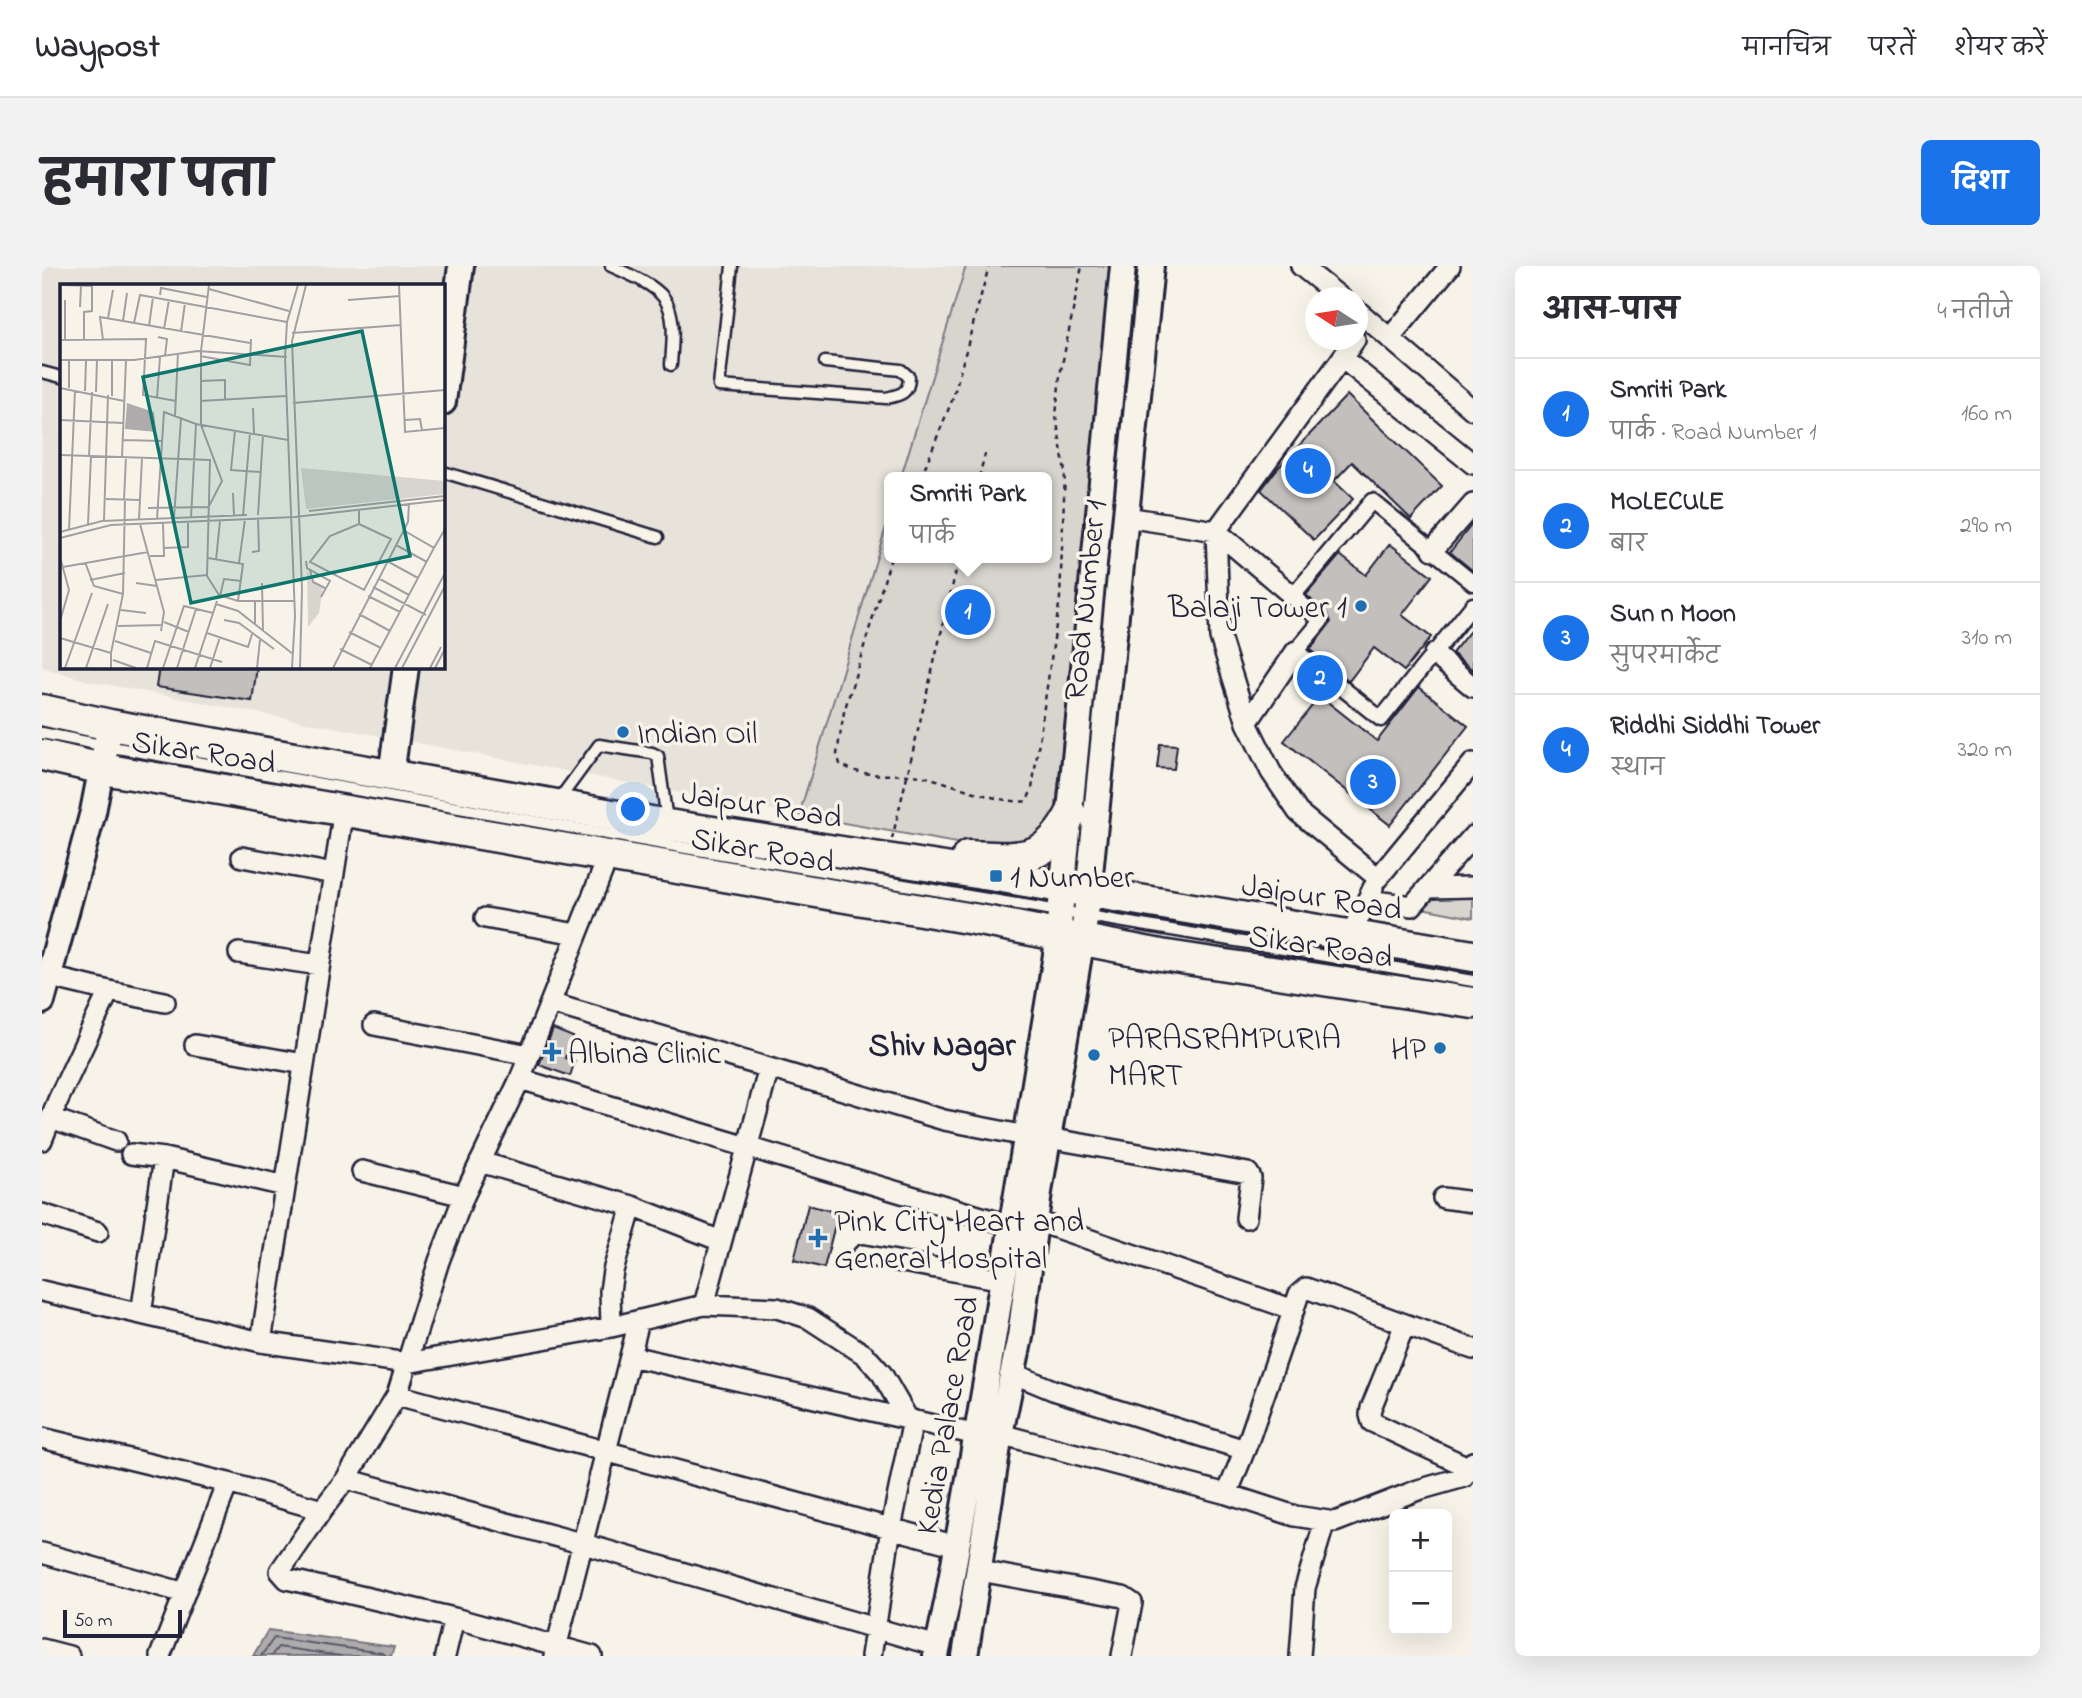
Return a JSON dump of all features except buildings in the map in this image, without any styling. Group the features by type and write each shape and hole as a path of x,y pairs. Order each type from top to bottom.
{"main road":[{"name":"Jaipur Road","path":"42,710 105,755 391,775 668,825 949,868 1071,918 1350,936 1473,956"},
{"name":"Sikar Road","path":"42,755 105,755 343,815 606,862 1071,918 1350,986 1473,1003"},
{"path":"949,868 962,856 1023,856 1040,852 1055,840 1071,814"}],"street":[{"path":"444,394 461,266"},
{"name":"Road Number 1","path":"1071,918 1071,814 1123,266"},
{"name":"Road Number 1","path":"1071,918 1126,517 1151,266"},
{"path":"1390,338 1450,266"},
{"path":"1307,268 1328,287"},
{"path":"1368,319 1473,409"},
{"path":"1348,350 1216,531 1220,637 1247,723 1271,772 1298,812 1378,878"},
{"path":"1342,358 1473,464"},
{"path":"1293,596 1372,501 1473,583"},
{"path":"1433,550 1473,504"},
{"path":"1126,517 1216,531 1321,621 1296,651 1247,723"},
{"path":"1296,651 1381,719 1473,605"},
{"path":"1434,654 1473,687"},
{"path":"391,775 406,668"},
{"path":"42,764 105,755 46,975 42,1001"},
{"path":"1350,936 1378,878 1473,763"},
{"path":"261,1342 343,815"},
{"path":"1368,900 1412,906 1473,836"},
{"path":"242,857 334,874"},
{"path":"592,1656 556,1651 454,1618 287,1579 280,1571 346,1479 397,1395 439,1261 464,1196 520,1079 606,862"},
{"path":"1428,888 1473,887"},
{"path":"485,918 577,934"},
{"name":"Kedia Palace Road","path":"937,1651 957,1546 988,1435 1012,1373 1020,1337 1024,1224 1071,918"},
{"path":"239,953 320,965"},
{"path":"46,975 165,1002"},
{"path":"42,1140 109,990"},
{"path":"550,1003 944,1119 1248,1173 1251,1178 1246,1218"},
{"path":"374,1025 529,1055"},
{"path":"195,1045 304,1064"},
{"path":"704,1305 769,1068"},
{"path":"520,1079 1024,1224 1294,1310"},
{"path":"51,1118 116,1141"},
{"path":"131,1154 164,1158 285,1186"},
{"path":"141,1314 164,1158"},
{"path":"480,1161 632,1206 721,1241"},
{"path":"362,1171 464,1196"},
{"path":"1443,1198 1473,1202"},
{"path":"611,1327 610,1291 613,1271 632,1206"},
{"path":"42,1214 98,1232"},
{"name":"Kedia Palace Road","path":"965,1656 980,1571 988,1435 1003,1280 1024,1224"},
{"path":"863,1255 1003,1280"},
{"path":"1227,1494 1299,1294 1306,1288 1473,1349"},
{"path":"42,1291 261,1342 407,1363 611,1327 704,1305 777,1308 808,1318 865,1355 882,1374 911,1420 871,1656"},
{"path":"556,1651 639,1321"},
{"path":"1405,1324 1371,1408 1372,1422 1470,1472"},
{"path":"631,1356 988,1435 1227,1494 1295,1516 1325,1521 1335,1522 1470,1472"},
{"path":"1012,1373 1064,1394 1245,1450"},
{"path":"397,1395 957,1546"},
{"path":"42,1437 228,1483 322,1510"},
{"path":"346,1479 584,1544 876,1629 937,1651"},
{"path":"160,1656 228,1483"},
{"path":"1300,1656 1305,1588 1325,1521"},
{"path":"42,1553 185,1593"},
{"path":"980,1571 1123,1597 1132,1603 1122,1656"},
{"path":"445,1656 454,1618"},
{"path":"42,1649 69,1656"}],"lane":[{"path":"611,266 639,278 664,298 673,322 671,365"},
{"path":"732,266 719,386 886,398 901,395 909,386 909,377 901,370 825,362"},
{"path":"42,372 60,377"},
{"path":"444,471 657,537"},
{"path":"42,733 105,755 1071,918 1473,981"},
{"path":"555,804 598,745 652,753 657,756 668,825"}],"path":[{"path":"923,472 953,398 989,266"},
{"path":"889,563 844,712 837,754 840,764 858,772 883,777 924,777 1014,801 1027,801 1032,789 1060,598 1065,472 1056,416 1060,375 1082,266"},
{"path":"980,472 985,454"},
{"path":"888,859 958,563"}],"shaded area":[{"path":"42,266 966,266 903,472 884,472 884,534 799,815 88,681 42,667"},
{"path":"966,266 1112,266 1053,836 1001,851 799,815 884,534 884,563 1052,563 1052,472 903,472"},
{"path":"1473,893 1473,918 1422,908 1429,897"}],"water":[{"path":"268,1630 394,1647 391,1656 253,1656"}],"place":[{"name":"Riddhi Siddhi Tower","path":"1308,471"},
{"name":"Balaji Tower 1","path":"1361,606"},
{"name":"Smriti Park","path":"968,612"},
{"name":"MOLECULE","path":"1320,678"},
{"name":"Indian Oil","path":"623,732"},
{"name":"Sun n Moon","path":"1373,782"},
{"name":"1 Number","path":"996,876"},
{"name":"HP","path":"1440,1048"},
{"name":"Albina Clinic","path":"552,1052"},
{"name":"PARASRAMPURIA MART","path":"1094,1055"},
{"name":"Pink City Heart and General Hospital","path":"818,1238"}],"district":[{"name":"Shiv Nagar","path":"942,1043"}]}
